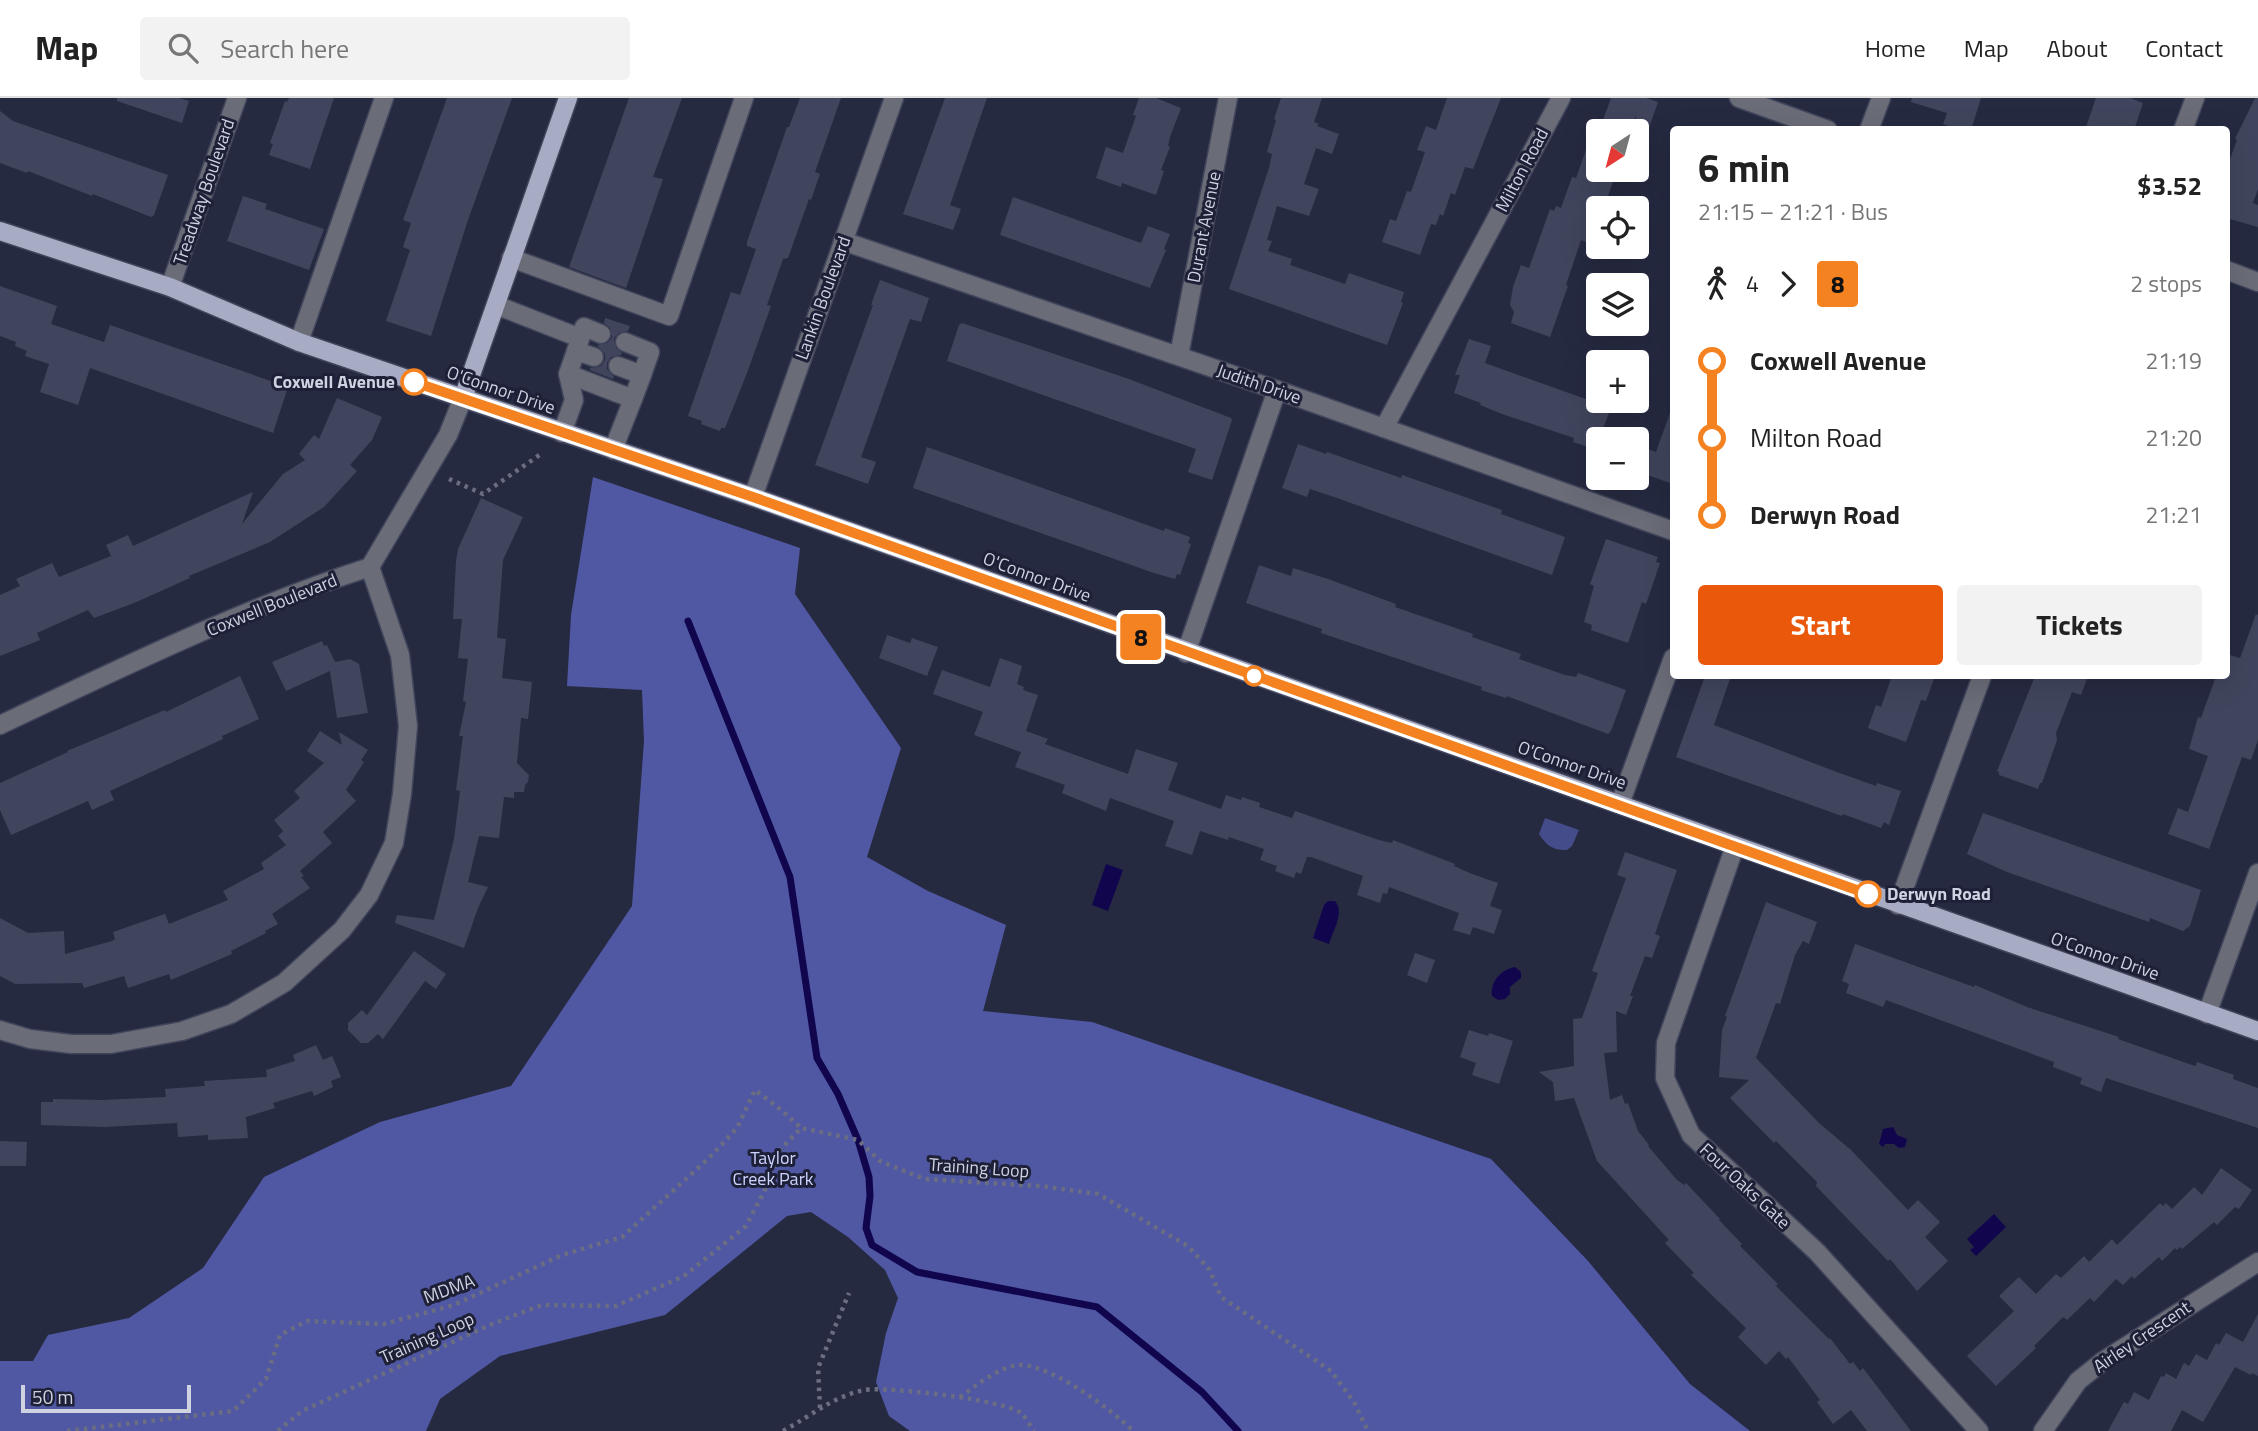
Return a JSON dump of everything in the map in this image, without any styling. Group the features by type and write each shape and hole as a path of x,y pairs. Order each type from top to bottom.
{"main road":[{"path":"463,398 568,98"},
{"name":"O'Connor Drive","path":"0,231 170,287 299,342 753,497 1186,653 2258,1031"}],"street":[{"name":"Treadway Boulevard","path":"170,287 237,98"},
{"path":"299,342 384,98"},
{"path":"512,258 669,316 744,98"},
{"name":"Lankin Boulevard","path":"753,497 894,98"},
{"name":"Durant Avenue","path":"1178,356 1228,98"},
{"name":"Milton Road","path":"1384,428 1561,98"},
{"path":"1739,98 1817,126"},
{"path":"1870,126 1881,98"},
{"path":"2184,126 2194,98"},
{"name":"Judith Drive","path":"844,240 1670,530"},
{"path":"2230,272 2258,282"},
{"path":"496,305 578,345 594,357"},
{"path":"562,433 574,400 568,374 584,327 601,334"},
{"path":"612,450 650,352 625,342"},
{"path":"618,366 642,374"},
{"path":"568,374 633,398"},
{"path":"1186,653 1276,390"},
{"path":"0,1030 30,1039 71,1044 111,1044 182,1031 232,1014 284,983 342,930 369,895 394,843 402,794 408,726 400,655 370,567 448,435 463,398"},
{"name":"Coxwell Boulevard","path":"0,726 84,685 298,591 370,567"},
{"path":"1620,804 1670,666"},
{"path":"1898,905 1981,679"},
{"name":"Four Oaks Gate","path":"1735,846 1666,1043 1665,1078 1691,1135 1817,1252 1979,1431"},
{"path":"2207,1014 2258,873"},
{"name":"Airley Crescent","path":"2043,1431 2078,1381 2103,1361 2258,1262"}],"path":[{"path":"449,479 483,494 541,454"},
{"name":"MDMA","path":"67,1431 233,1410 266,1379 280,1335 307,1321 384,1324 407,1318 454,1305 562,1255 622,1237 709,1158 737,1128 755,1090 801,1128"},
{"name":"Training Loop","path":"278,1431 302,1411 492,1324 542,1305 616,1306 684,1276 746,1226 780,1150 801,1128 858,1140 880,1161 924,1179 1041,1186 1098,1194 1188,1246 1209,1269 1222,1297 1331,1371 1354,1402 1368,1431"},
{"path":"820,1409 818,1368 849,1293"},
{"path":"958,1397 1000,1371 1020,1365 1048,1371 1119,1417 1133,1431"},
{"path":"783,1431 834,1399 867,1390 958,1397 1001,1404 1022,1414 1034,1431"}],"shaded area":[{"path":"1545,818 1579,830 1572,846 1567,850 1557,849 1545,842 1539,834"},
{"path":"1106,864 1123,870 1108,911 1092,905"},
{"path":"1328,901 1335,901 1339,911 1329,944 1313,938 1324,905"},
{"path":"1515,967 1521,972 1521,978 1510,987 1510,994 1505,999 1498,1000 1492,996 1495,981 1501,973"},
{"path":"1893,1127 1897,1135 1907,1139 1905,1147 1885,1144 1883,1147 1879,1144 1883,1129"},
{"path":"1994,1214 2006,1227 1976,1256 1970,1250 1974,1247 1967,1239"}],"green space":[{"name":"Taylor Creek Park","path":"593,477 800,548 795,594 901,748 867,857 928,891 1006,925 983,1011 1092,1022 1491,1159 1588,1261 1690,1384 1750,1431 910,1431 889,1416 876,1382 886,1333 898,1298 885,1270 848,1237 811,1212 787,1216 665,1315 500,1356 440,1399 426,1431 0,1431 0,1361 33,1361 48,1335 129,1318 203,1268 264,1177 380,1122 511,1086 632,906 644,741 642,690 567,686 571,615"}],"building":[{"path":"117,98 179,98 189,101 182,123 117,101"},
{"path":"289,98 334,98 310,169 269,155 273,144 270,143 285,101"},
{"path":"447,98 512,98 468,220 431,336 386,321 410,250 403,247 411,223 403,220"},
{"path":"629,98 682,98 653,177 663,179 626,288 569,267"},
{"path":"800,98 841,98 815,172 820,174 811,200 809,199 788,258 783,259 767,305 771,306 747,373 725,428 720,431 688,416 731,292 740,295 756,249 747,246 747,242 787,127"},
{"path":"945,98 987,98 950,205 961,209 953,230 903,214"},
{"path":"1139,98 1156,98 1181,108 1170,137 1170,147 1161,170 1164,171 1156,195 1122,183 1121,187 1096,178 1106,147 1123,153 1136,116 1133,115"},
{"path":"1281,98 1322,98 1314,122 1319,124 1317,126 1339,134 1332,154 1316,148 1304,184 1319,189 1309,216 1277,206 1267,240 1272,241 1268,251 1292,259 1290,265 1345,284 1349,273 1404,292 1403,303 1387,345 1229,289 1269,168 1272,154 1267,152"},
{"path":"1447,98 1501,98 1473,169 1465,167 1455,195 1451,193 1443,216 1440,214 1436,225 1431,224 1420,255 1382,242 1390,219 1396,221 1407,191 1411,192 1425,152 1417,150 1426,126 1436,130"},
{"path":"1611,98 1646,98 1658,102 1649,128 1649,119 1636,119 1636,115 1635,119 1603,119"},
{"path":"1912,98 1981,98 1972,126 1943,124 1947,113 1911,102"},
{"path":"2096,98 2130,98 2143,103 2135,126 2086,126"},
{"path":"2255,98 2258,98 2258,189 2253,203 2258,205 2258,227 2230,219 2230,159 2237,140 2235,139"},
{"path":"0,111 13,121 168,175 154,215 151,217 93,194 92,196 0,163"},
{"path":"1586,150 1586,182 1613,182 1608,196 1586,196 1586,242 1581,240 1550,337 1511,323 1514,312 1510,305 1521,265 1529,268 1550,209 1554,211 1556,206 1561,208 1572,177 1576,178"},
{"path":"243,196 267,204 265,209 324,229 309,270 227,241"},
{"path":"1013,197 1141,243 1148,226 1170,234 1150,288 1000,235"},
{"path":"880,280 929,298 921,322 910,319 861,457 876,462 868,484 815,465"},
{"path":"0,286 57,306 51,324 104,342 110,325 288,387 273,433 90,368 78,405 40,392 49,364 25,356 27,351 15,346 16,342 0,336"},
{"path":"605,318 630,326 628,331 619,333 614,338 616,348 622,353 611,357 607,363 607,369 613,379 590,370 601,366 605,360 605,354 597,345 607,343 612,338 610,328 604,323"},
{"path":"962,323 1129,379 1231,418 1212,480 1188,472 1196,449 947,361"},
{"path":"1469,339 1491,346 1485,363 1586,399 1586,413 1609,413 1604,427 1586,427 1586,446 1573,442 1574,438 1502,414 1454,393 1460,375 1455,375"},
{"path":"337,398 382,417 372,440 350,465 357,471 324,507 270,542 94,618 88,610 37,633 40,640 0,656 0,595 20,586 16,579 52,563 59,577 111,556 106,545 128,535 133,546 253,492 242,524 283,474 305,460 299,454 314,435 319,439"},
{"path":"1670,413 1670,483 1649,476 1649,450 1656,452"},
{"path":"1298,444 1401,478 1402,475 1502,510 1501,514 1565,537 1552,575 1310,489 1307,497 1282,488"},
{"path":"927,447 1164,531 1165,528 1190,537 1188,543 1191,544 1180,575 1177,574 1175,579 1154,573 913,488"},
{"path":"481,498 523,517 503,560 497,638 506,639 502,678 532,682 528,719 521,718 517,763 529,775 524,792 514,792 514,798 504,797 499,838 479,836 468,882 488,887 464,948 395,923 397,915 434,920 454,839 460,791 456,790 463,736 459,736 466,702 463,701 468,659 458,658 462,619 453,619 456,561 458,549"},
{"path":"1606,539 1658,557 1656,562 1660,563 1646,604 1642,602 1628,643 1591,630 1592,625 1584,622 1594,586 1590,584"},
{"path":"1259,565 1291,576 1293,568 1328,579 1521,654 1519,659 1565,675 1576,677 1578,673 1626,690 1611,731 1608,734 1507,696 1506,698 1481,690 1482,687 1321,633 1322,629 1246,603"},
{"path":"2256,614 2258,740 2251,760 2242,757 2209,849 2168,834 2178,808 2188,812 2208,756 2189,749 2198,717 2201,718 2215,679 2230,679 2230,655 2240,658"},
{"path":"887,635 910,643 912,638 938,647 927,676 879,658"},
{"path":"322,641 324,646 327,645 335,662 350,659 359,664 368,713 337,718 330,671 286,691 272,662"},
{"path":"1000,658 1022,666 1017,684 1024,687 1023,690 1038,695 1026,731 1048,739 1045,744 1128,774 1136,749 1178,763 1168,790 1221,809 1226,795 1241,800 1242,797 1260,803 1259,807 1292,818 1295,811 1379,840 1392,843 1393,840 1455,864 1454,866 1472,874 1498,883 1490,906 1502,910 1494,934 1473,927 1470,935 1453,930 1459,913 1389,887 1387,894 1383,893 1380,903 1357,895 1363,876 1311,857 1307,857 1301,874 1296,872 1294,878 1275,871 1277,866 1260,860 1264,849 1229,837 1228,840 1200,831 1192,855 1165,846 1174,821 1110,798 1106,811 1062,793 1065,785 1015,767 1021,752 974,735 983,712 933,694 942,670 990,687"},
{"path":"240,676 259,719 222,736 223,739 110,791 114,800 92,810 88,801 11,835 0,810 0,783 67,751 165,710 166,712"},
{"path":"1704,679 1730,679 1714,725 1876,786 1877,783 1901,791 1889,825 1884,822 1881,828 1676,757"},
{"path":"1891,679 1934,679 1926,701 1921,700 1906,742 1868,728 1876,705 1881,707"},
{"path":"2034,679 2087,679 2081,695 2072,692 2038,789 1999,775 1997,771"},
{"path":"320,731 342,745 339,732 368,750 361,760 364,762 346,790 356,801 323,832 332,843 300,871 304,876 301,877 310,888 272,914 278,924 231,951 232,954 171,980 169,974 128,988 124,976 84,988 82,983 15,984 0,976 0,918 28,933 64,931 65,954 112,941 115,939 113,932 165,914 169,924 228,900 223,891 264,869 261,863 286,845 278,836 283,831 274,820 300,798 294,791 324,763 307,751"},
{"path":"1983,813 2201,890 2190,926 2183,931 2150,918 2149,922 2007,872 1967,854"},
{"path":"1625,852 1677,870 1655,934 1660,936 1652,958 1645,956 1626,1015 1616,1011 1617,1052 1604,1053 1610,1100 1622,1095 1625,1104 1628,1103 1638,1131 1677,1180 1684,1185 1686,1183 1720,1219 1742,1244 1740,1246 1778,1284 1776,1286 1830,1338 1850,1364 1853,1362 1860,1371 1863,1368 1911,1431 1867,1431 1851,1410 1833,1424 1817,1402 1820,1400 1788,1357 1786,1359 1779,1351 1766,1365 1738,1337 1746,1328 1691,1275 1694,1273 1665,1243 1669,1240 1597,1161 1574,1098 1555,1101 1553,1082 1539,1072 1574,1066 1573,1019 1582,1018 1598,973 1592,971 1626,878 1617,875"},
{"path":"1766,902 1817,922 1809,944 1803,941 1795,955 1780,1004 1776,1003 1756,1058 1819,1123 1851,1150 1908,1210 1918,1200 1940,1222 1925,1237 1948,1261 1917,1291 1890,1259 1888,1261 1816,1186 1817,1182 1730,1098 1749,1080 1719,1077 1725,1016"},
{"path":"1855,944 2192,1065 2196,1066 2197,1062 2234,1075 2233,1079 2258,1088 2258,1128 2106,1078 2101,1092 2080,1084 2082,1078 2053,1067 2054,1062 1886,1000 1883,1007 1846,993 1849,984 1842,981"},
{"path":"414,951 446,974 436,989 425,981 383,1039 378,1034 368,1043 361,1043 348,1030 348,1023 362,1010 367,1015"},
{"path":"1415,953 1435,960 1427,983 1407,975"},
{"path":"1469,1030 1513,1041 1499,1084 1472,1075 1476,1063 1460,1057"},
{"path":"316,1045 323,1060 332,1056 341,1077 331,1081 333,1087 314,1096 312,1091 273,1103 275,1108 246,1117 248,1138 208,1140 208,1135 178,1137 177,1123 105,1127 41,1125 41,1102 53,1102 53,1099 166,1097 165,1089 205,1086 204,1081 267,1077 266,1070 295,1061 293,1055"},
{"path":"0,1141 27,1142 26,1166 0,1166"},
{"path":"2221,1168 2252,1190 2239,1209 2235,1207 2217,1225 2214,1222 2182,1249 2175,1248 2162,1261 2159,1257 2134,1279 2132,1276 2123,1285 2116,1279 2094,1302 2090,1298 2067,1320 2063,1317 2034,1346 2036,1348 1996,1386 1967,1356 2014,1311 1999,1296 2019,1277 2036,1294 2056,1274 2061,1278 2084,1256 2089,1262 2112,1239 2117,1245 2160,1203 2163,1206 2166,1203 2172,1209 2194,1187 2202,1195"},
{"path":"2258,1314 2258,1376 2235,1367 2203,1422 2182,1410 2171,1431 2108,1431 2124,1402 2128,1404 2134,1392 2149,1400 2161,1376 2164,1377 2166,1373 2176,1379 2184,1363 2189,1366 2196,1354 2207,1360 2216,1343 2219,1345 2226,1333 2243,1342"}],"waterway":[{"path":"688,621 790,877 817,1058 838,1094 858,1140 869,1177 870,1196 866,1228 872,1245 917,1272 1097,1307 1202,1392 1238,1431"}],"bus line":[{"name":"8","path":"414,382 753,497 1868,894"}],"place":[{"name":"Coxwell Avenue","path":"414,382"},
{"name":"Derwyn Road","path":"1868,894"}]}
